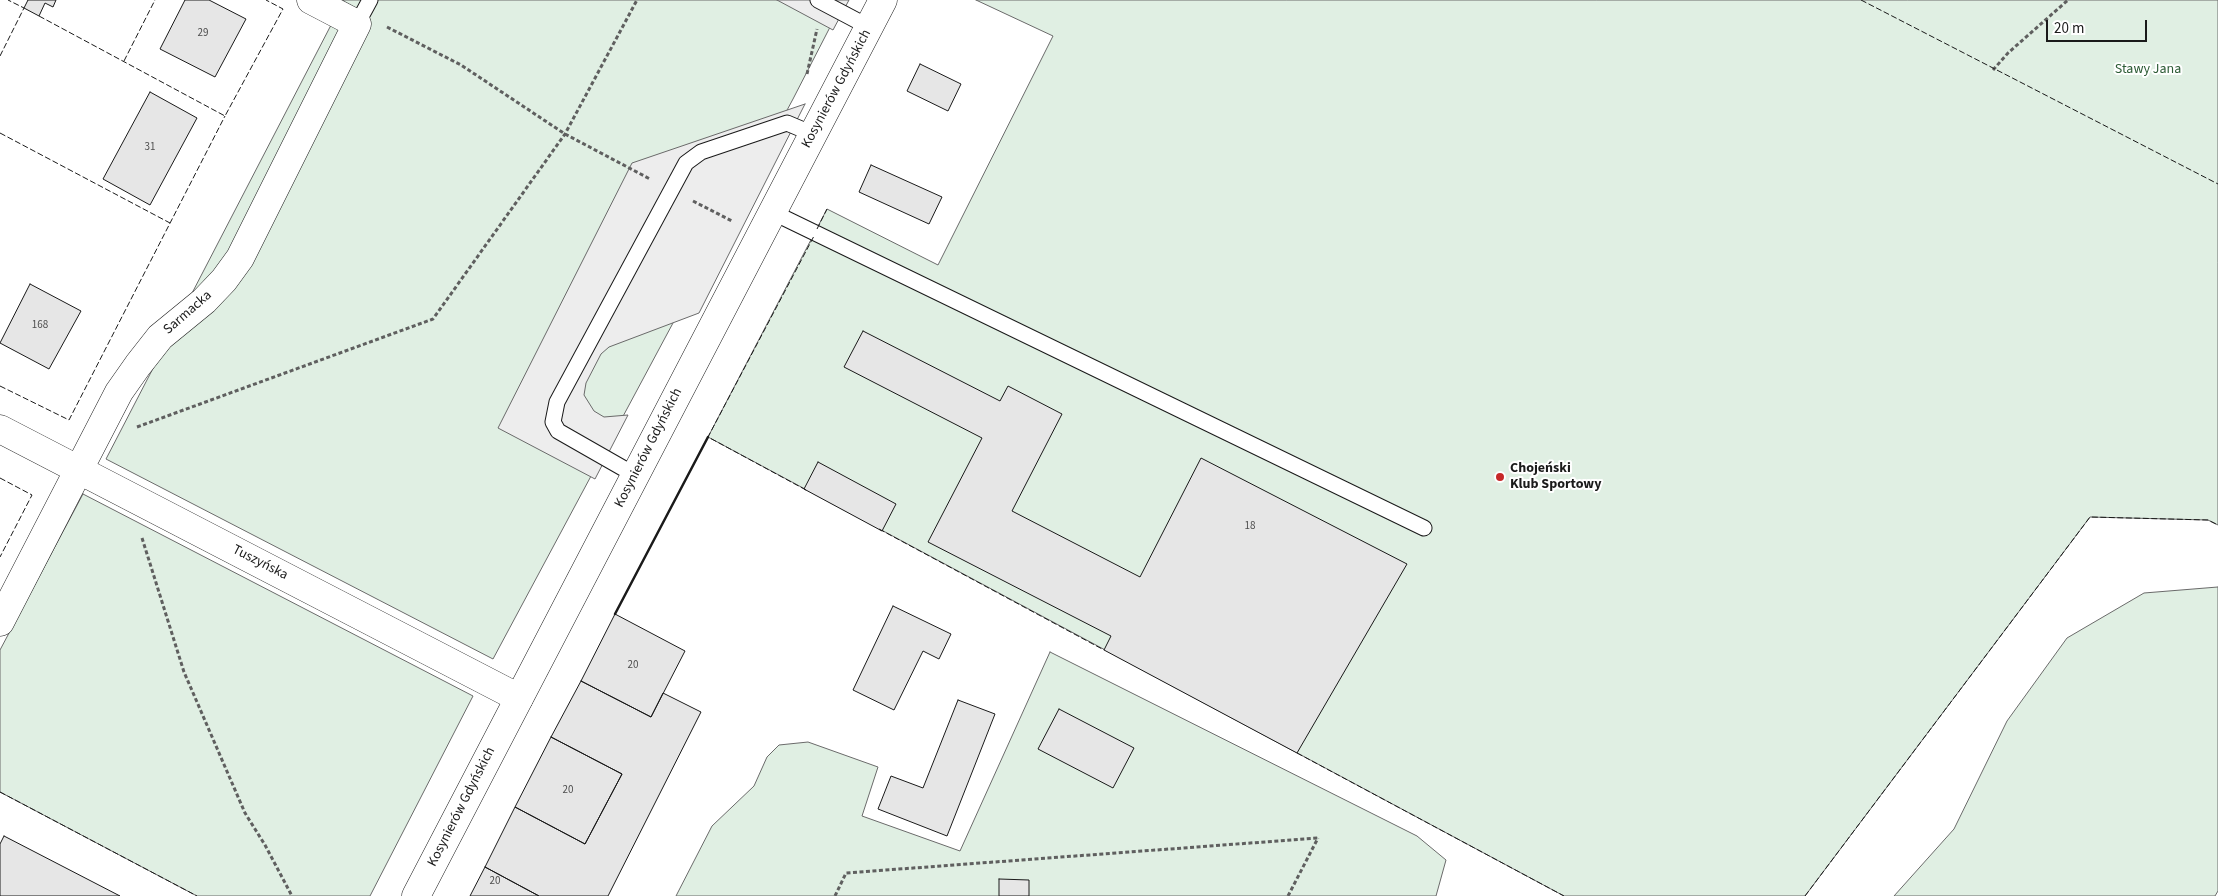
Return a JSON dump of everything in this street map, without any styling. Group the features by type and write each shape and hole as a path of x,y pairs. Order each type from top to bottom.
{"street":[{"path":"311,0 357,24"},
{"name":"Kosynierów Gdyńskich","path":"416,896 883,0"},
{"name":"Sarmacka","path":"0,622 80,471 92,443 119,392 160,337 204,301 224,280 240,258 357,24"},
{"name":"Tuszyńska","path":"0,429 519,698"}],"lane":[{"name":"Sarmacka","path":"357,24 370,0"},
{"path":"824,3 869,27"},
{"path":"635,475 558,431 553,422 557,402 686,162 701,152 787,123 813,134"},
{"path":"772,212 1424,528"}],"path":[{"path":"92,443 433,319 565,134 637,0"},
{"path":"1993,70 2008,53 2068,0"},
{"path":"805,82 824,3"},
{"path":"357,24 387,27 413,38 462,64 565,134 630,168"},
{"path":"141,535 184,672 244,812 265,845 292,896"},
{"path":"835,896 846,873 1318,838 1288,896"}],"green space":[{"path":"344,0 844,0 793,99 493,659 106,459"},
{"name":"Chojeński Klub Sportowy","path":"976,0 2218,0 2218,525 2208,520 2090,517 1805,896 1564,896 708,437 827,209 938,265 1053,36"},
{"path":"83,494 473,696 370,896 197,896 0,792 0,650"},
{"path":"2218,587 2218,891 2215,896 1894,896 1954,829 2007,721 2067,638 2144,593"},
{"path":"1050,652 1417,836 1446,860 1436,896 676,896 712,826 754,786 767,757 779,745 808,742 878,767 862,816 960,851"}],"shaded area":[{"path":"777,0 849,0 833,30"},
{"path":"805,104 699,313 609,347 601,354 586,383 584,395 594,411 604,417 628,415 595,479 498,428 632,163"}],"building":[{"path":"28,0 56,0 53,7 45,3 39,16 24,8"},
{"path":"185,0 209,0 246,19 215,77 160,49"},
{"path":"920,64 961,84 948,111 907,91"},
{"path":"150,92 197,118 150,205 103,179"},
{"path":"871,165 942,197 929,224 859,192"},
{"path":"30,284 81,311 49,369 0,343"},
{"path":"863,331 1000,401 1008,386 1062,414 1012,511 1140,577 1201,458 1407,564 1297,753 1104,650 1111,636 928,542 982,438 844,367"},
{"path":"818,462 896,504 882,531 804,489"},
{"path":"893,606 951,634 939,659 923,651 894,710 853,690"},
{"path":"615,614 685,651 651,717 581,681"},
{"path":"581,681 651,717 663,693 701,712 608,896 539,896 485,867 515,807 585,844 622,774 551,737"},
{"path":"958,700 995,714 947,836 878,809 891,776 923,788"},
{"path":"1059,709 1134,748 1113,788 1038,749"},
{"path":"551,737 622,774 585,844 515,807"},
{"path":"4,836 120,896 0,896 0,844"},
{"path":"485,867 539,896 470,896"},
{"path":"999,879 1029,880 1029,896 999,896"}],"fence":[{"path":"0,56 24,8 8,0"},
{"path":"124,61 155,0"},
{"path":"39,16 225,116 283,9 266,0"},
{"path":"1861,0 2218,184"},
{"path":"0,386 69,420 225,116"},
{"path":"0,133 170,223"},
{"path":"817,229 827,209"},
{"path":"806,490 708,437 814,236"},
{"path":"0,478 32,495 0,557"},
{"path":"1805,896 2090,517 2208,520 2218,525"},
{"path":"879,529 1104,650"},
{"path":"1297,753 1564,896"},
{"path":"0,792 197,896"}],"wall":[{"path":"615,614 708,437"}],"place":[{"name":"Chojeński Klub Sportowy","path":"1500,477"}],"park label":[{"name":"Stawy Jana","path":"2148,70"}]}
